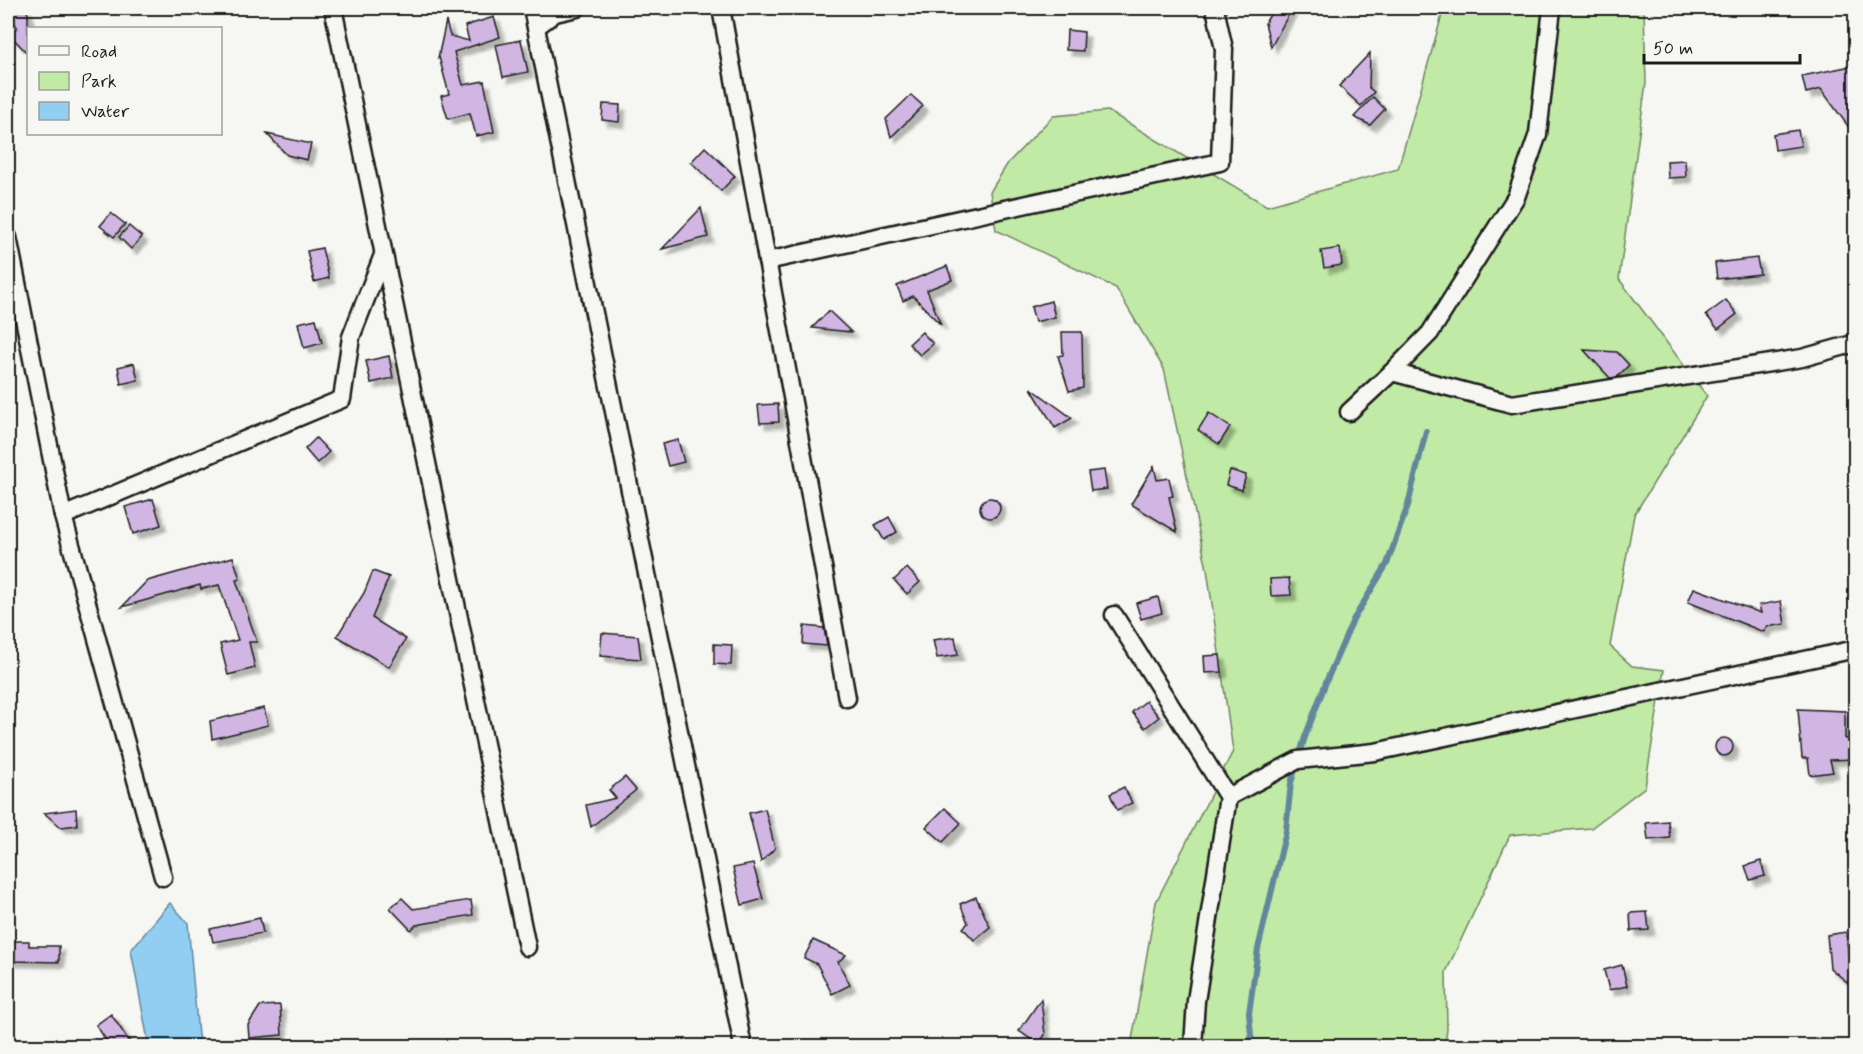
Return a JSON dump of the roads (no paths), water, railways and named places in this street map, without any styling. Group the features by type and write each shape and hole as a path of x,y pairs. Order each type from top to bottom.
{"street":[{"path":"333,8 527,947"},
{"path":"532,8 743,1047"},
{"path":"536,27 555,13 577,8"},
{"path":"721,8 847,698"},
{"path":"767,261 1220,162 1224,49 1215,8"},
{"path":"1349,412 1430,333 1515,197 1538,134 1552,8"},
{"path":"8,237 63,516 163,877"},
{"path":"63,516 342,399 351,337 383,254"},
{"path":"1392,372 1512,404 1802,358 1856,343"},
{"path":"1114,615 1228,797 1196,1001 1193,1047"},
{"path":"1228,797 1298,760 1376,752 1856,649"}],"water":[{"path":"170,903 188,923 198,1035 202,1046 149,1046 131,950"}],"waterway":[{"path":"1252,1046 1249,1013 1258,949 1286,831 1291,783 1305,737 1353,620 1387,564 1408,505 1426,431"}]}
